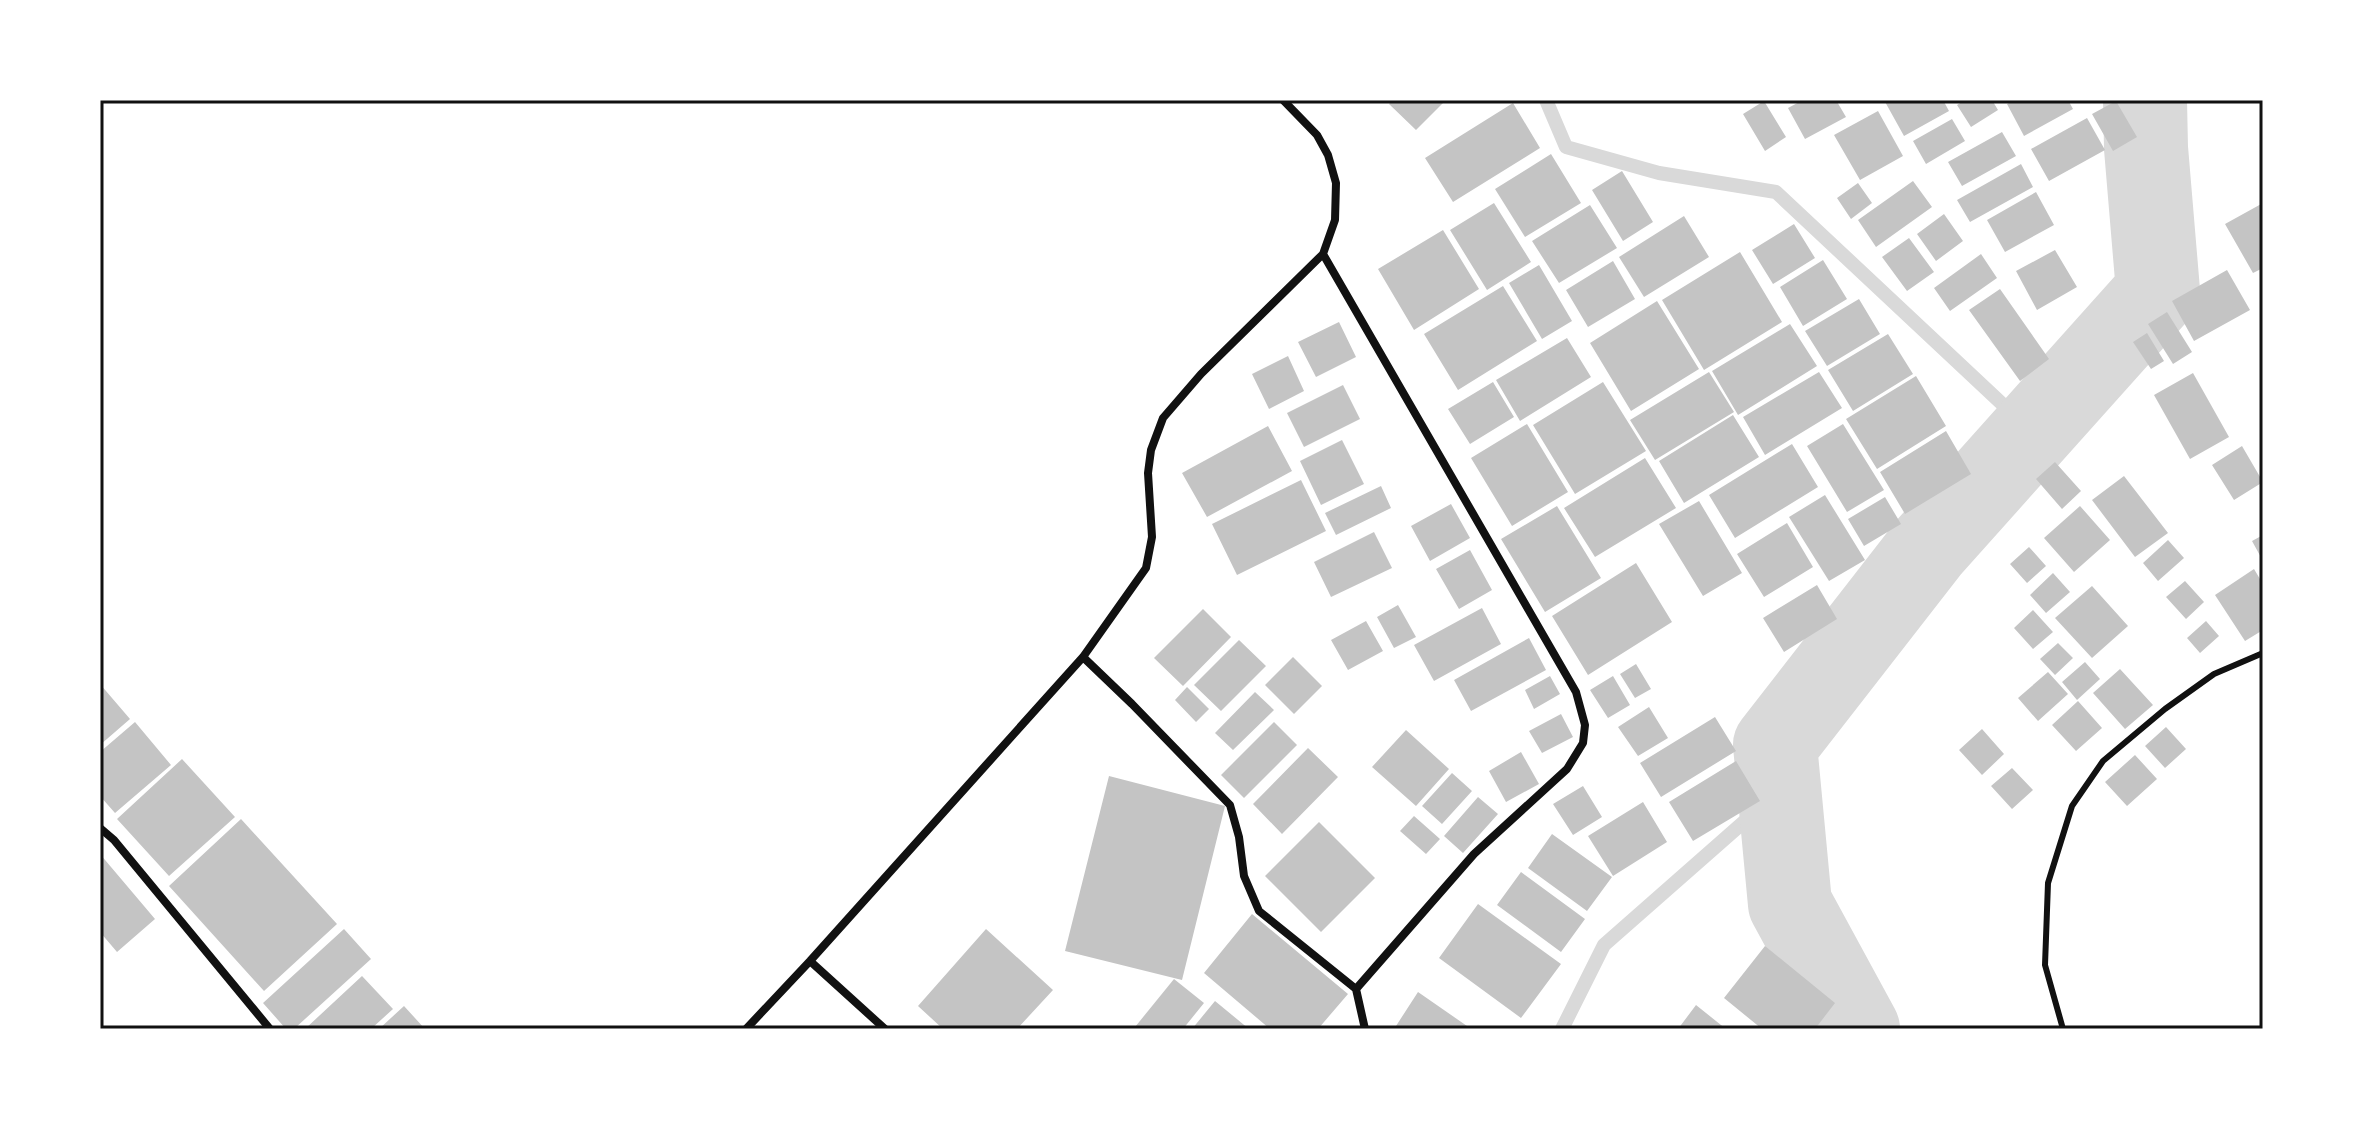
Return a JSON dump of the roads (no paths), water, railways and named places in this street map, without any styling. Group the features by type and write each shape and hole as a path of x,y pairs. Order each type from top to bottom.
{"street":[{"path":"746,1029 1083,657 1146,568 1152,537 1148,473 1151,450 1163,418 1201,374 1323,254 1335,220 1336,183 1328,155 1317,135 1283,100"},
{"path":"1323,254 1576,692 1585,725 1583,743 1567,769 1474,854 1356,989"},
{"path":"1083,657 1230,805 1239,837 1244,876 1259,911 1356,989 1365,1029"},
{"path":"100,828 114,840 270,1029"},
{"path":"810,961 885,1029"}],"lane":[{"path":"2063,1029 2045,965 2048,883 2072,806 2103,761 2165,709 2214,674 2263,653"}],"waterway":[{"path":"1546,100 1566,147 1659,173 1776,192 2032,432"},
{"path":"1858,1029 1790,904 1775,745 1929,547 2158,291 2145,100"},
{"path":"1562,1029 1604,945 1779,791"}]}
